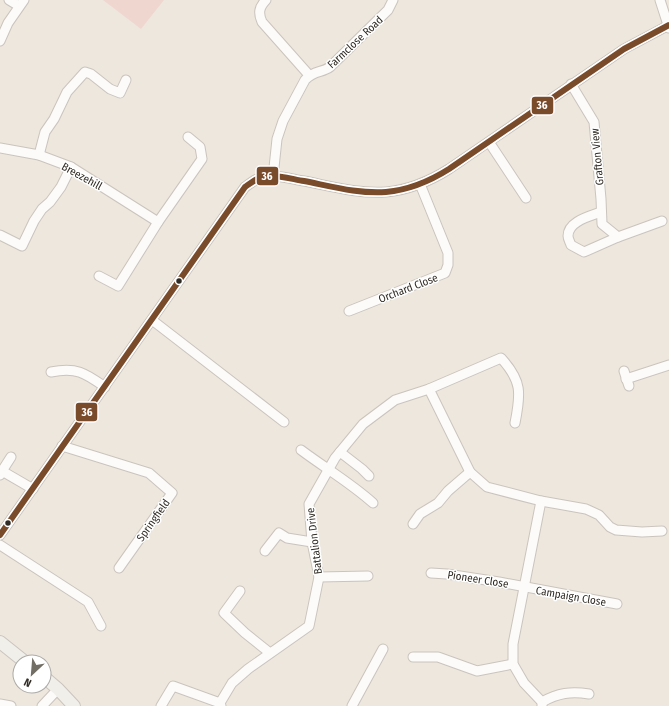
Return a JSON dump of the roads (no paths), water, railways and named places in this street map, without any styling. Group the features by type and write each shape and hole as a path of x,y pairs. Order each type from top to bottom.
{"main road":[{"path":"0,642 15,654"},
{"path":"52,684 74,706"}],"street":[{"path":"0,41 8,23 21,3 9,0"},
{"path":"266,0 259,9 259,15 262,22 309,75 283,121 278,138 273,176"},
{"name":"Farmclose Road","path":"309,75 314,72 326,70 330,67 388,10 393,0"},
{"path":"0,535 246,187 256,179 273,176 370,192 386,192 420,184 449,170 571,84 624,49 669,26 660,0"},
{"path":"39,155 45,132 54,119 67,92 84,72 91,74 110,89 120,93 126,80"},
{"name":"Grafton View","path":"571,84 594,122 602,224 618,237"},
{"path":"99,276 118,286 158,222 202,159 200,147 188,137"},
{"path":"489,142 526,198"},
{"name":"Breezehill","path":"0,148 39,155 71,167 158,222"},
{"path":"0,235 22,246 34,221 61,187 71,167"},
{"name":"Orchard Close","path":"349,311 444,273 448,266 448,254 420,184"},
{"path":"601,212 583,218 571,227 568,235 571,245 584,252 618,237 662,222"},
{"path":"152,320 284,422"},
{"name":"Battalion Drive","path":"221,705 232,683 248,669 309,626 319,577 312,542 309,504 340,452 363,424 396,400 429,389 501,358 517,380 519,404 515,423"},
{"path":"626,378 669,365"},
{"path":"51,372 72,370 82,372 105,387"},
{"path":"429,389 470,472 487,487 586,509 599,515 610,527 616,530 642,532 662,531"},
{"name":"Springfield","path":"62,446 149,473 172,493 119,568"},
{"path":"301,450 328,470 355,487 373,503"},
{"path":"340,452 369,476"},
{"path":"11,457 1,473 33,489"},
{"path":"413,524 420,514 438,503 448,491 470,472"},
{"path":"541,500 513,644 513,664 524,683 542,704 551,697 563,693 575,692 589,694"},
{"path":"265,551 279,533 287,538 312,542"},
{"path":"0,545 88,602 101,626"},
{"name":"Pioneer Close","path":"431,573 454,575 525,587"},
{"path":"319,577 368,576"},
{"name":"Campaign Close","path":"525,587 617,604"},
{"path":"240,591 224,613 245,633 270,653"},
{"path":"352,706 383,649"},
{"path":"413,656 438,657 477,671 513,664"},
{"path":"161,706 173,686 221,705"},
{"path":"42,706 58,689"},
{"path":"0,704 11,706"}]}
